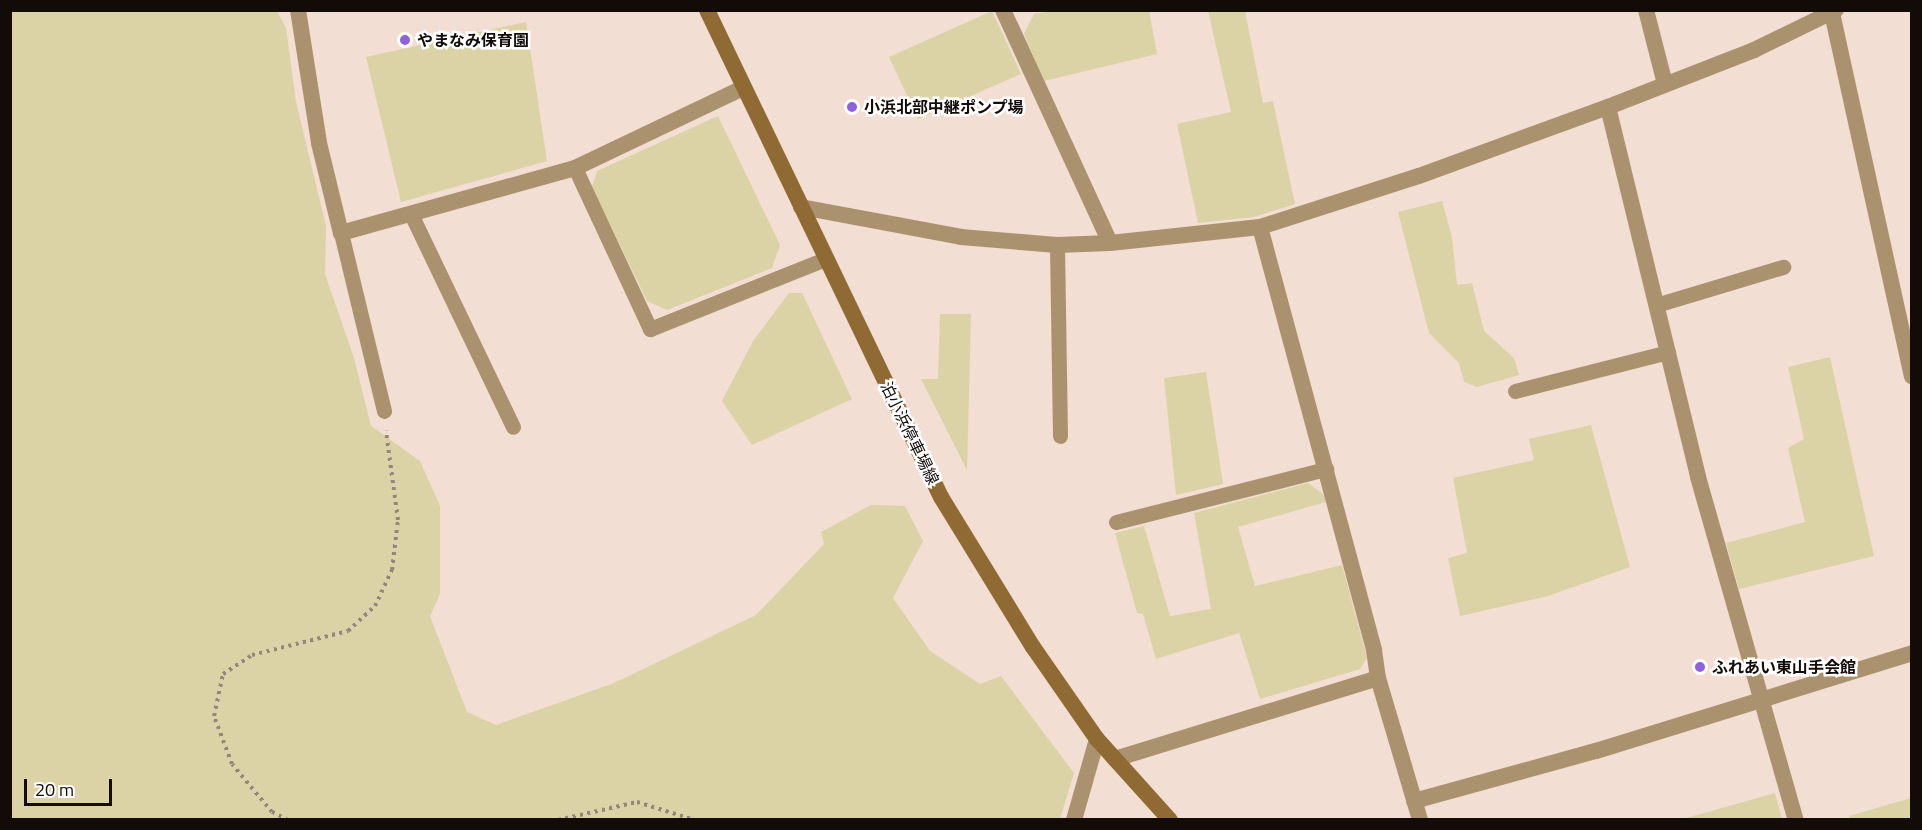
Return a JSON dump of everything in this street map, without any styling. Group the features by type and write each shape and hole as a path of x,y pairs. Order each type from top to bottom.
{"main road":[{"name":"泊小浜停車場線","path":"707,10 941,497 1027,638 1097,739 1170,819"}],"street":[{"path":"298,10 319,143 341,233 575,168 743,88"},
{"path":"1003,10 1110,243"},
{"path":"1646,10 1665,84"},
{"path":"801,207 961,237 1057,245 1110,243 1260,227 1419,176 1608,107 1754,50 1834,12 1911,376"},
{"path":"1608,107 1698,477 1764,699 1796,819"},
{"path":"1260,227 1374,650 1378,678 1419,819"},
{"path":"1414,801 1596,751 1911,653"},
{"path":"1115,759 1378,678"},
{"path":"1074,819 1097,739"}],"lane":[{"path":"575,168 650,329 825,259"},
{"path":"411,214 513,427"},
{"path":"341,233 384,411"},
{"path":"1057,245 1060,436"},
{"path":"1656,305 1783,267"},
{"path":"1515,391 1668,352"},
{"path":"1116,522 1326,469"}],"path":[{"path":"288,819 272,812 232,764 214,716 223,674 252,655 348,631 375,606 392,570 398,520 384,411"},
{"path":"558,819 637,802 695,819"}],"shaded area":[{"path":"10,11 277,11 286,28 296,102 326,226 325,274 354,358 371,426 420,461 440,506 440,594 430,616 467,712 496,725 614,683 756,615 824,544 821,532 871,505 905,506 923,541 893,598 930,651 980,684 1001,676 1074,773 1060,819 11,819"},
{"path":"992,11 1021,74 918,119 889,57"},
{"path":"1051,11 1149,11 1157,54 1044,81 1024,34 1034,14"},
{"path":"1208,11 1245,11 1263,103 1273,101 1295,204 1254,217 1198,223 1177,124 1231,112"},
{"path":"526,22 547,161 401,202 366,57"},
{"path":"718,116 780,245 772,268 667,310 647,301 592,187 597,171"},
{"path":"1442,201 1452,237 1457,285 1472,283 1484,331 1514,358 1519,375 1477,387 1464,382 1459,363 1429,333 1398,212"},
{"path":"789,293 802,293 852,399 752,445 722,401 753,341"},
{"path":"940,314 971,314 967,470 921,379 938,379"},
{"path":"1830,357 1874,556 1739,589 1726,543 1805,522 1788,448 1804,439 1788,367"},
{"path":"1206,372 1223,484 1176,495 1164,378"},
{"path":"1591,425 1630,567 1548,596 1460,616 1448,558 1467,553 1453,478 1534,460 1529,439"},
{"path":"1308,483 1324,495 1326,502 1238,527 1255,586 1342,565 1367,658 1360,669 1260,699 1239,633 1156,659 1143,614 1137,613 1115,533 1144,526 1170,616 1211,609 1194,513"},
{"path":"1775,793 1782,819 1683,819"},
{"path":"1911,798 1911,819 1850,819 1849,816"}],"place":[{"name":"やまなみ保育園","path":"405,40"},
{"name":"小浜北部中継ポンプ場","path":"852,107"},
{"name":"ふれあい東山手会館","path":"1700,667"}]}
